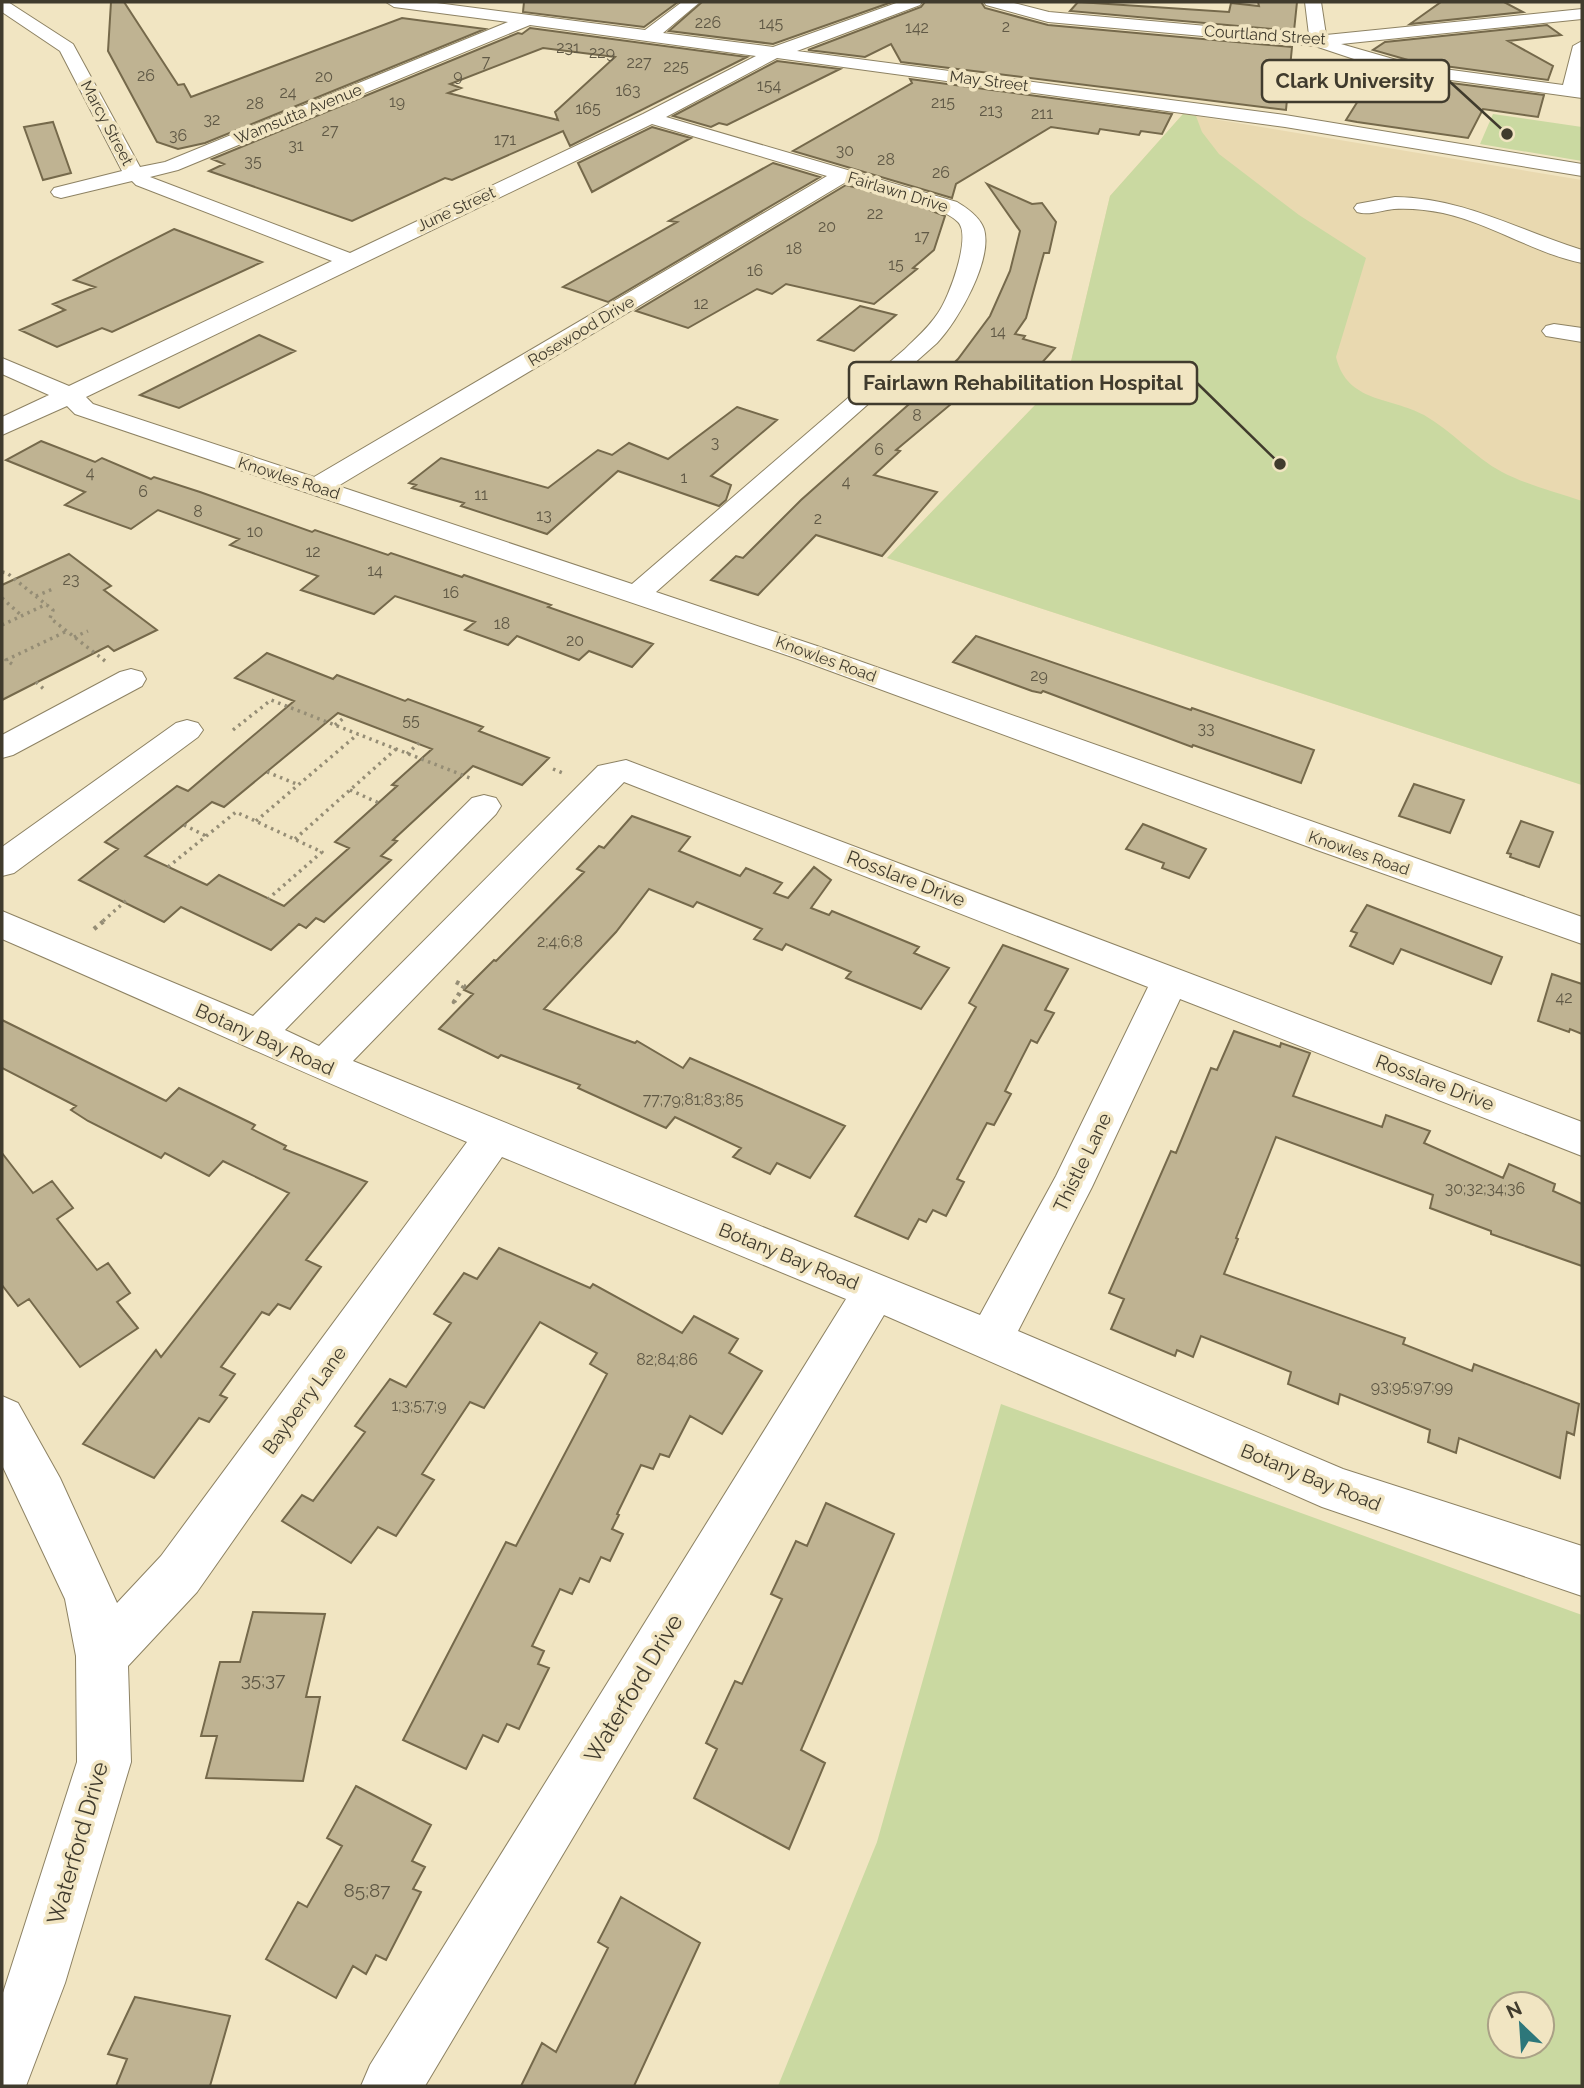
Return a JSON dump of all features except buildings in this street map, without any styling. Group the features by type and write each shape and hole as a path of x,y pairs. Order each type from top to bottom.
{"street":[{"name":"May Street","path":"394,2 1273,119 1582,170"},
{"path":"500,16 522,2"},
{"path":"648,36 692,2"},
{"name":"June Street","path":"2,427 650,118 774,53 914,2"},
{"name":"Courtland Street","path":"992,2 1048,17 1318,41 1580,17"},
{"path":"1313,2 1318,41 1414,70 1576,93 1582,46"},
{"name":"Marcy Street","path":"2,5 67,48 135,174 153,187 349,260"},
{"path":"1199,30 1205,13"},
{"name":"Wamsutta Avenue","path":"61,192 171,166 529,20"},
{"name":"Fairlawn Drive","path":"638,593 913,354 942,324 954,307 975,240 972,227 964,216 950,206 650,118"},
{"name":"Rosewood Drive","path":"318,486 844,175"},
{"path":"1364,208 1412,201 1452,207 1515,234 1582,257"},
{"path":"1555,331 1582,335"},
{"name":"Knowles Road","path":"2,365 70,395 83,409 638,593 1582,931"},
{"path":"2,748 131,679"},
{"path":"2,864 187,730"},
{"name":"Rosslare Drive","path":"324,1066 610,774 626,771 1582,1139"},
{"path":"258,1034 484,806"},
{"name":"Botany Bay Road","path":"2,924 258,1034 324,1066 875,1291 1339,1491 1582,1571"},
{"name":"Thistle Lane","path":"989,1342 1071,1187 1170,980"},
{"name":"Bayberry Lane","path":"102,1656 178,1574 495,1135"},
{"name":"Waterford Drive","path":"391,2086 875,1291"},
{"name":"Waterford Drive","path":"2,1418 43,1495 90,1597 102,1656 104,1762 36,1983 2,2071"}],"path":[{"path":"2,572 47,604 53,610 50,618 131,679"},
{"path":"36,596 53,589"},
{"path":"2,598 22,616"},
{"path":"2,625 47,604"},
{"path":"12,664 6,660 67,631"},
{"path":"74,637 88,631"},
{"path":"233,730 271,700 490,787 484,806"},
{"path":"335,726 346,716"},
{"path":"257,821 358,734"},
{"path":"407,754 421,741"},
{"path":"295,839 396,749"},
{"path":"267,772 299,785"},
{"path":"350,790 379,803"},
{"path":"168,867 236,812 322,852 268,898"},
{"path":"184,825 206,836"},
{"path":"67,952 128,899"}],"shaded area":[{"path":"1183,114 1582,180 1582,785 887,558 1069,370 1110,196"}],"green space":[{"path":"1183,114 1196,116 1202,132 1219,154 1299,215 1366,258 1336,357 1350,383 1360,391 1424,415 1502,472 1531,485 1582,501 1582,785 887,558 1069,370 1110,196"},
{"path":"1493,114 1582,127 1582,161 1480,144"},
{"path":"1001,1404 1582,1615 1582,2086 778,2086 877,1842"}],"place":[{"name":"Clark University","path":"1507,134"},
{"name":"Fairlawn Rehabilitation Hospital","path":"1280,464"}]}
